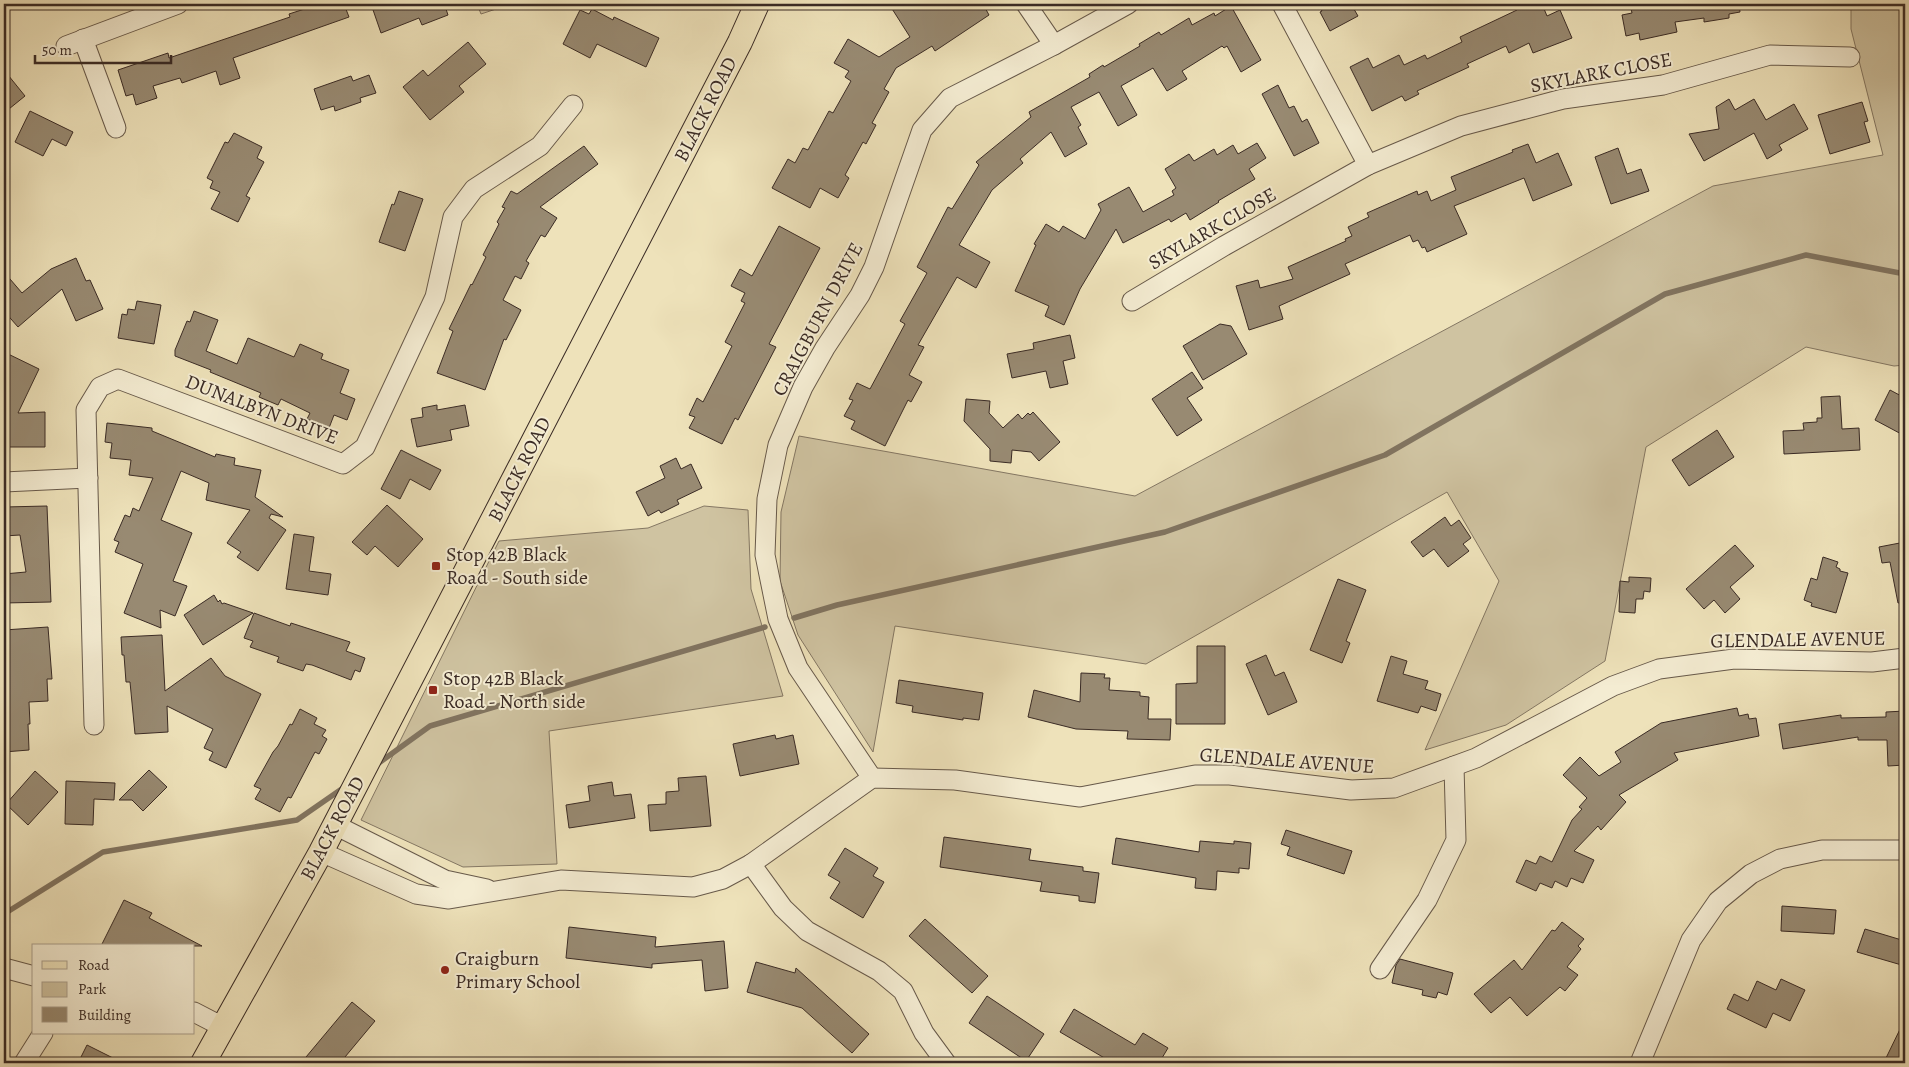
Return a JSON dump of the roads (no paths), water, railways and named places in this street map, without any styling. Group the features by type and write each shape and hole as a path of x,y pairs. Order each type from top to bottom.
{"main road":[{"name":"BLACK ROAD","path":"203,1063 321,852 758,4"}],"street":[{"path":"116,128 75,43 178,4"},
{"path":"1026,4 1054,45"},
{"name":"CRAIGBURN DRIVE","path":"872,778 798,668 778,619 765,555 767,499 778,445 803,387 825,348 860,295 874,266 922,130 950,98 1054,45 1128,4"},
{"path":"1282,4 1368,165"},
{"name":"SKYLARK CLOSE","path":"1132,301 1224,246 1368,165 1461,126 1563,99 1663,85 1770,55 1850,57"},
{"name":"DUNALBYN DRIVE","path":"94,725 86,410 100,387 118,379 343,464 365,446 435,297 453,217 474,189 540,146 573,105"},
{"path":"4,482 88,478"},
{"name":"GLENDALE AVENUE","path":"872,778 955,780 1080,797 1195,775 1230,775 1351,790 1394,788 1476,758 1613,686 1659,669 1734,659 1872,662 1905,658"},
{"path":"1380,969 1427,900 1456,840 1454,766"},
{"path":"321,852 416,894 449,899 561,880 693,887 722,879 751,864 872,778"},
{"path":"335,825 445,880 495,891"},
{"path":"1640,1063 1691,940 1718,901 1751,874 1780,859 1822,850 1905,850"},
{"path":"751,864 783,908 807,931 879,971 903,991 924,1033 946,1063"},
{"path":"4,968 32,975"},
{"path":"195,1012 223,1026"},
{"path":"24,1063 42,1034"}],"waterway":[{"path":"794,618 837,605 1165,532 1385,455 1665,294 1806,255 1905,274"},
{"path":"376,765 430,726 765,627"},
{"path":"4,914 103,852 297,820 346,786"}],"place":[{"name":"Stop 42B Black Road - South side","path":"436,566"},
{"name":"Stop 42B Black Road - North side","path":"433,690"},
{"name":"Craigburn Primary School","path":"445,970"}]}
